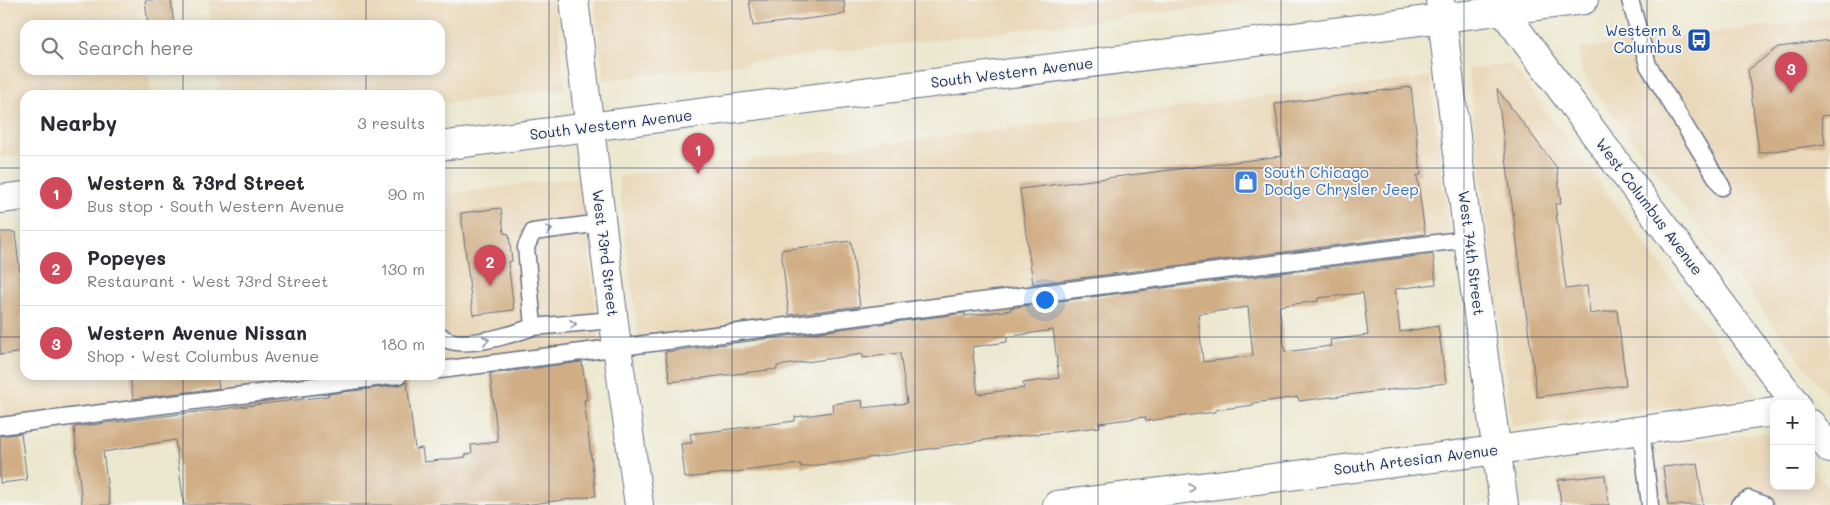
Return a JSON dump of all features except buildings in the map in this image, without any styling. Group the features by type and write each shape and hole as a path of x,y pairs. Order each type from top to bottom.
{"street":[{"name":"West 73rd Street","path":"574,0 616,347 639,505"},
{"name":"South Western Avenue","path":"445,145 589,128 1441,9 1503,11 1584,0"},
{"name":"West 74th Street","path":"1441,9 1468,239 1504,505"},
{"name":"West Columbus Avenue","path":"1503,11 1793,400"},
{"path":"0,199 20,197"},
{"name":"South Artesian Avenue","path":"1057,505 1497,450 1770,413"},
{"path":"1815,429 1830,449"}],"lane":[{"path":"1630,0 1648,65 1722,187"},
{"path":"533,327 526,247 533,232 601,223"},
{"path":"445,369 1468,239"},
{"path":"445,340 463,343 507,336 533,327 613,320"},
{"path":"0,426 360,380"},
{"path":"1642,429 1650,505"},
{"path":"1739,505 1749,499 1764,505"}],"shaded area":[{"path":"0,0 139,0 141,20 20,20 20,75 149,75 150,90 20,90 20,156 0,158"},
{"path":"208,0 556,0 565,89 445,103 445,90 218,90 217,75 445,75 445,20 210,20"},
{"path":"595,0 1263,0 604,80"},
{"path":"1830,18 1830,399 1582,74 1579,49"},
{"path":"1511,64 1758,396 1512,427 1468,69"},
{"path":"1430,77 1450,241 639,345 618,176"},
{"path":"580,177 600,349 445,369 445,194"},
{"path":"20,248 20,380 360,380 0,426 0,251"},
{"path":"1770,432 1770,490 1815,490 1815,471 1830,491 1830,505 1650,505 1643,448"}],"place":[{"name":"Western & Columbus","path":"1699,40"},
{"name":"Western Avenue Nissan","path":"1791,93"},
{"name":"Western & 73rd Street","path":"698,174"},
{"name":"South Chicago Dodge Chrysler Jeep","path":"1246,182"},
{"name":"Popeyes","path":"490,286"}]}
